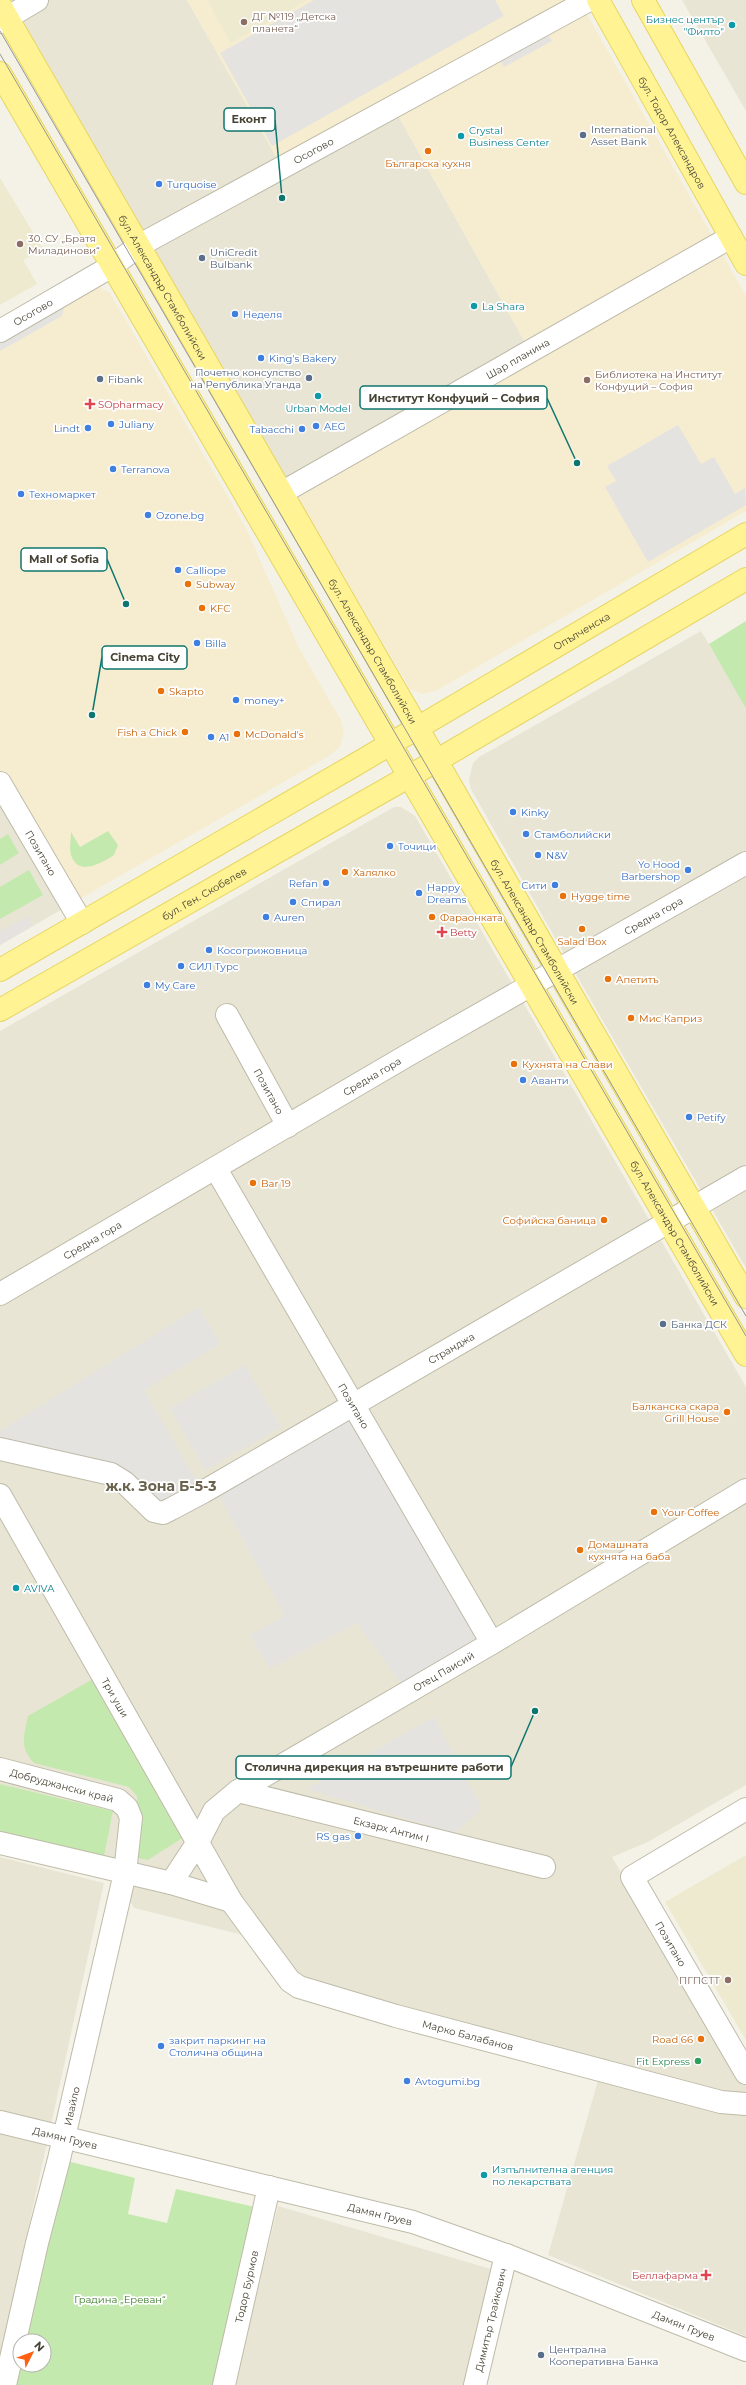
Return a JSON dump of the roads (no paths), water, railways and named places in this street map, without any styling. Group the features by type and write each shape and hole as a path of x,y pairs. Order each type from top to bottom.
{"main road":[{"name":"бул. Тодор Александров","path":"598,0 746,264"},
{"path":"643,0 746,183"},
{"name":"бул. Александър Стамболийски","path":"2,15 140,245 746,1297"},
{"name":"бул. Александър Стамболийски","path":"0,73 389,744 746,1355"},
{"name":"Опълченска","path":"389,744 746,534"},
{"path":"436,761 746,578"},
{"path":"0,970 389,744"},
{"name":"бул. Ген. Скобелев","path":"0,1010 436,761"}],"street":[{"path":"2,15 37,0"},
{"name":"Осогово","path":"0,331 112,266 140,245 588,0"},
{"name":"Шар планина","path":"283,492 731,237"},
{"name":"Позитано","path":"0,783 82,923"},
{"name":"Средна гора","path":"0,1294 288,1126 746,863"},
{"name":"Позитано","path":"227,1015 288,1126"},
{"name":"Позитано","path":"216,1168 492,1642"},
{"name":"Странджа","path":"0,1449 111,1474 130,1487 154,1511 163,1513 171,1510 746,1178"},
{"name":"Отец Паисий","path":"171,1883 198,1842 214,1811 238,1791 492,1642 746,1490"},
{"name":"Три уши","path":"0,1495 231,1901"},
{"name":"Добруджански край","path":"0,1769 118,1800 127,1808 131,1818 126,1873"},
{"name":"Екзарх Антим I","path":"238,1791 544,1867"},
{"name":"Позитано","path":"746,1808 632,1877 746,2073"},
{"path":"0,1843 171,1883 231,1901"},
{"name":"Ивайло","path":"6,2385 37,2243 64,2137 126,1873"},
{"name":"Марко Балабанов","path":"231,1901 284,1975 298,1987 396,2016 721,2102 746,2104"},
{"name":"Дамян Груев","path":"0,2122 413,2222 506,2255 746,2350"},
{"name":"Тодор Бурмов","path":"224,2385 269,2187"},
{"name":"Димитър Трайкович","path":"476,2385 506,2255"}],"tram line":[{"path":"0,31 746,1316"},
{"path":"0,54 746,1336"}],"place":[{"name":"ДГ №119 „Детска планета“","path":"244,22"},
{"name":"Бизнес център \"Филто\"","path":"732,25"},
{"name":"International Asset Bank","path":"583,135"},
{"name":"Crystal Business Center","path":"461,136"},
{"name":"Българска кухня","path":"428,151"},
{"name":"Turquoise","path":"159,184"},
{"name":"Еконт","path":"282,198"},
{"name":"30. СУ „Братя Миладинови“","path":"20,244"},
{"name":"UniCredit Bulbank","path":"202,258"},
{"name":"La Shara","path":"474,306"},
{"name":"Неделя","path":"235,314"},
{"name":"King's Bakery","path":"261,358"},
{"name":"Почетно консулство на Република Уганда","path":"309,378"},
{"name":"Fibank","path":"100,379"},
{"name":"Библиотека на Институт Конфуций – София","path":"587,380"},
{"name":"Urban Model","path":"318,396"},
{"name":"SOpharmacy","path":"90,404"},
{"name":"Juliany","path":"111,424"},
{"name":"AEG","path":"316,426"},
{"name":"Lindt","path":"88,428"},
{"name":"Tabacchi","path":"302,429"},
{"name":"Институт Конфуций – София","path":"577,463"},
{"name":"Terranova","path":"113,469"},
{"name":"Техномаркет","path":"21,494"},
{"name":"Ozone.bg","path":"148,515"},
{"name":"Calliope","path":"178,570"},
{"name":"Subway","path":"188,584"},
{"name":"Mall of Sofia","path":"126,604"},
{"name":"KFC","path":"202,608"},
{"name":"Billa","path":"197,643"},
{"name":"Skapto","path":"161,691"},
{"name":"money+","path":"236,700"},
{"name":"Cinema City","path":"92,715"},
{"name":"Fish a Chick","path":"185,732"},
{"name":"McDonald's","path":"237,734"},
{"name":"A1","path":"211,737"},
{"name":"Kinky","path":"513,812"},
{"name":"Стамболийски","path":"526,834"},
{"name":"Точици","path":"390,846"},
{"name":"N&V","path":"538,855"},
{"name":"Yo Hood Barbershop","path":"688,870"},
{"name":"Халялко","path":"345,872"},
{"name":"Refan","path":"326,883"},
{"name":"Сити","path":"555,885"},
{"name":"Happy Dreams","path":"419,893"},
{"name":"Hygge time","path":"563,896"},
{"name":"Спирал","path":"293,902"},
{"name":"Auren","path":"266,917"},
{"name":"Фараонката","path":"432,917"},
{"name":"Salad Box","path":"582,929"},
{"name":"Betty","path":"442,932"},
{"name":"Косогрижовница","path":"209,950"},
{"name":"СИЛ Турс","path":"181,966"},
{"name":"Апетитъ","path":"608,979"},
{"name":"My Care","path":"147,985"},
{"name":"Мис Каприз","path":"631,1018"},
{"name":"Кухнята на Слави","path":"514,1064"},
{"name":"Аванти","path":"523,1080"},
{"name":"Petify","path":"689,1117"},
{"name":"Bar 19","path":"253,1183"},
{"name":"Софийска баница","path":"604,1220"},
{"name":"Банка ДСК","path":"663,1324"},
{"name":"Балканска скара Grill House","path":"727,1412"},
{"name":"Your Coffee","path":"654,1512"},
{"name":"Домашната кухнята на баба","path":"580,1550"},
{"name":"AVIVA","path":"16,1588"},
{"name":"Столична дирекция на вътрешните работи","path":"535,1711"},
{"name":"RS gas","path":"358,1836"},
{"name":"ПГПСТТ","path":"728,1980"},
{"name":"Road 66","path":"701,2039"},
{"name":"закрит паркинг на Столична община","path":"161,2046"},
{"name":"Fit Express","path":"698,2061"},
{"name":"Avtogumi.bg","path":"407,2081"},
{"name":"Изпълнителна агенция по лекарствата","path":"484,2175"},
{"name":"Беллафарма","path":"706,2275"},
{"name":"Централна Кооперативна Банка","path":"541,2355"}],"district":[{"name":"ж.к. Зона Б-5-3","path":"161,1486"}],"park label":[{"name":"Градина „Ереван“","path":"120,2299"}]}
